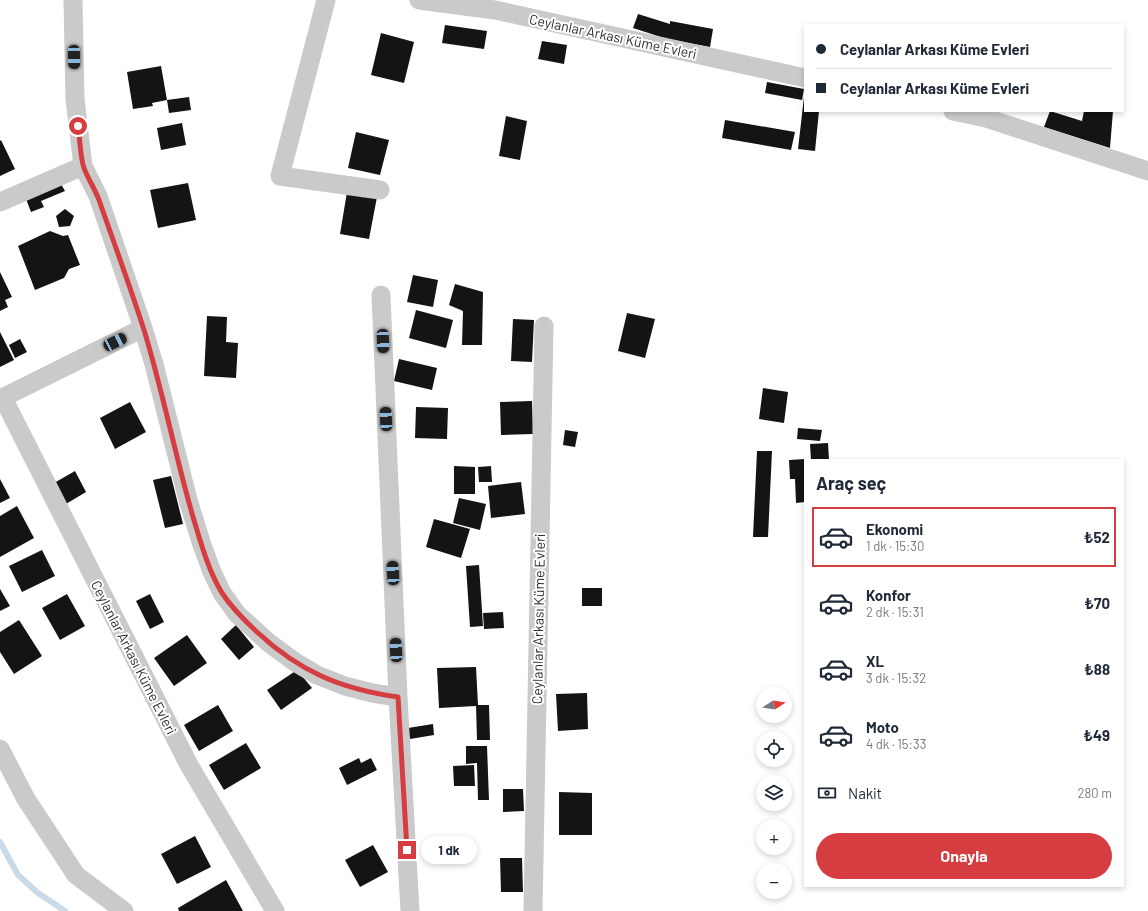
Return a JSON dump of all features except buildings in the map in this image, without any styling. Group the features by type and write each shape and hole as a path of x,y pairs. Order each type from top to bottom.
{"street":[{"path":"72,0 75,99 84,166 98,196 143,328 190,508 207,559 222,593 237,614 269,643 295,662 317,675 345,686 372,693 398,697"},
{"path":"326,0 280,176 380,190"},
{"name":"Ceylanlar Arkası Küme Evleri","path":"419,0 495,10 804,78"},
{"path":"958,112 986,118 1148,172"},
{"path":"0,202 84,166"},
{"path":"381,295 398,697 410,911"},
{"name":"Ceylanlar Arkası Küme Evleri","path":"533,911 544,326"},
{"name":"Ceylanlar Arkası Küme Evleri","path":"143,328 1,399 189,766 275,911"},
{"path":"0,749 26,799 76,875 124,911"}],"waterway":[{"path":"0,842 18,875 38,893 65,911"}],"route":[{"path":"78,126 84,166 98,196 143,328 154,364 188,500 212,572 222,593 237,614 269,643 295,662 317,675 345,686 372,693 398,697 407,850"}]}
